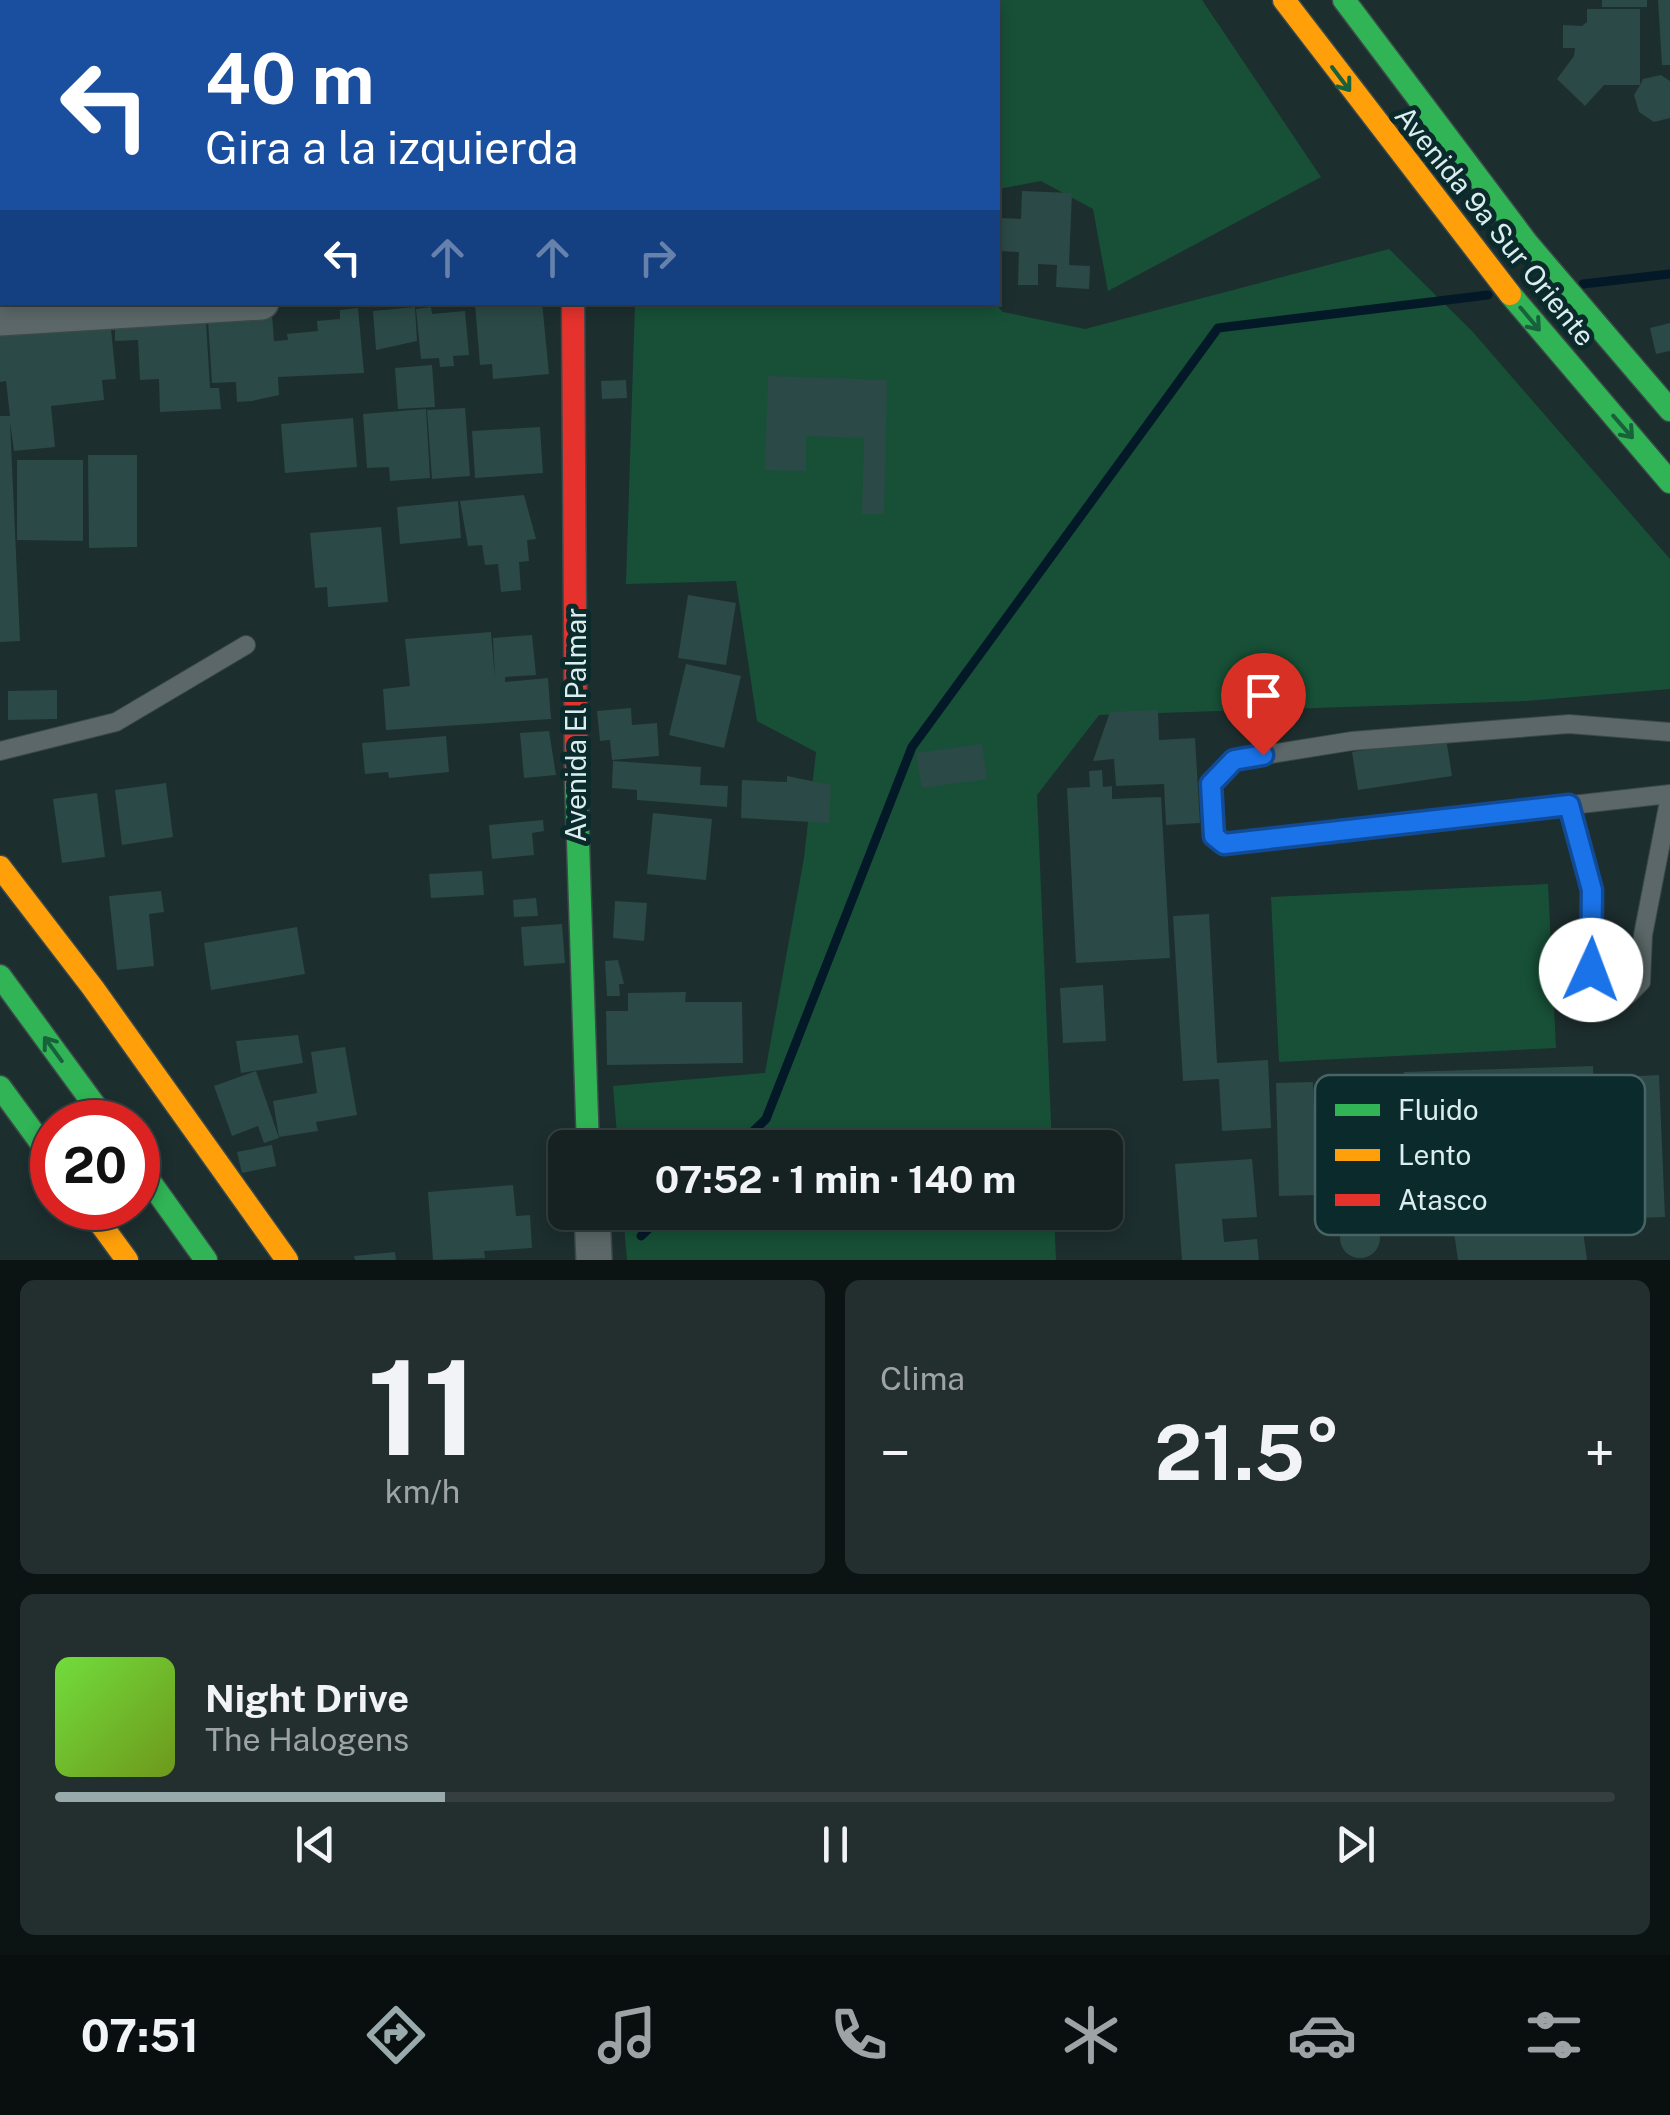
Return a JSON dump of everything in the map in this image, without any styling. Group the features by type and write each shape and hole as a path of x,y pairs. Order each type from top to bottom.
{"main road":[{"name":"Avenida 9a Sur Oriente","path":"1284,0 1486,266 1670,482"},
{"name":"Avenida 9a Sur Oriente","path":"1344,0 1528,244 1670,410"},
{"name":"Avenida El Palmar","path":"573,305 577,910 587,1130"},
{"path":"0,867 93,988 286,1260"},
{"path":"0,976 90,1100"},
{"path":"0,1086 30,1128"},
{"path":"160,1196 206,1260"},
{"path":"105,1230 127,1260"}],"street":[{"path":"0,318 202,305"},
{"path":"593,1230 594,1260"}],"lane":[{"path":"0,752 116,722 246,645"},
{"path":"1569,805 1592,890 1594,983 1608,997 1628,996 1641,982 1642,935 1670,795 1569,805 1224,844 1214,836 1211,784 1234,760 1352,740 1569,724 1670,732"}],"green space":[{"path":"1000,0 1202,0 1321,177 1108,291 1093,209 1041,181 1000,189"},
{"path":"1389,249 1472,331 1670,559 1670,689 1526,701 1099,715 1037,795 1051,1130 617,1130 613,1086 765,1073 804,858 816,752 757,721 736,581 626,584 635,305 996,305 1003,312 1085,329"},
{"path":"1548,884 1556,1048 1279,1062 1271,897"},
{"path":"624,1230 1055,1230 1056,1260 627,1260"}],"building":[{"path":"1602,0 1647,0 1647,7 1602,7"},
{"path":"1658,0 1670,0 1670,65 1662,65"},
{"path":"1587,9 1640,9 1640,85 1604,85 1585,106 1557,79 1574,56 1575,48 1563,48 1563,25 1582,26 1587,22"},
{"path":"1661,75 1670,81 1670,118 1654,122 1639,112 1634,95 1643,79"},
{"path":"1022,191 1072,193 1069,265 1090,266 1089,289 1056,287 1057,265 1038,264 1038,285 1018,285 1019,252 1000,251 1000,218 1021,219"},
{"path":"475,305 542,305 549,374 493,379 492,364 480,365"},
{"path":"415,307 417,341 376,350 373,311"},
{"path":"431,307 432,314 465,311 469,355 453,356 454,366 440,367 439,358 421,359 416,309"},
{"path":"358,308 364,373 278,377 279,395 237,402 236,382 212,383 208,320 272,315 274,341 288,340 287,334 318,331 317,321 340,319 340,310"},
{"path":"180,320 206,322 210,388 219,388 221,409 160,412 159,379 140,380 138,340 115,341 115,329"},
{"path":"1670,323 1670,351 1656,354 1650,328"},
{"path":"89,324 90,331 111,329 116,379 102,380 104,400 51,406 55,447 14,451 10,422 20,641 0,642 0,416 10,416 6,381 0,382 0,335"},
{"path":"432,365 435,407 398,409 395,368"},
{"path":"768,376 887,380 884,514 862,514 864,438 806,436 806,471 765,470"},
{"path":"626,380 627,398 602,399 601,381"},
{"path":"465,408 470,476 432,479 427,410"},
{"path":"426,409 430,478 390,481 389,467 367,468 363,414"},
{"path":"353,418 357,467 285,473 281,424"},
{"path":"540,427 543,473 475,478 472,431"},
{"path":"88,455 137,455 137,547 89,548"},
{"path":"17,460 83,460 83,541 17,540"},
{"path":"524,495 536,539 527,540 529,561 519,562 521,590 501,592 498,564 485,565 482,545 468,546 460,501"},
{"path":"458,501 461,538 400,544 397,507"},
{"path":"381,527 388,602 328,607 327,587 315,588 310,533"},
{"path":"688,595 736,603 726,665 678,658"},
{"path":"491,632 495,679 493,638 532,635 536,675 505,677 505,682 548,678 551,719 386,730 383,689 410,686 405,639"},
{"path":"686,664 741,676 724,748 669,735"},
{"path":"57,690 57,719 8,720 8,691"},
{"path":"631,708 632,725 657,723 659,756 612,760 610,740 600,741 597,711"},
{"path":"1158,710 1159,740 1195,738 1200,823 1166,825 1164,784 1116,786 1114,759 1093,761 1110,712"},
{"path":"549,731 556,775 524,778 520,733"},
{"path":"446,736 449,772 389,778 388,772 365,774 362,743"},
{"path":"1446,738 1452,776 1358,790 1352,752"},
{"path":"982,744 987,779 922,788 916,753"},
{"path":"613,761 701,767 700,785 728,786 727,807 637,800 637,790 612,788"},
{"path":"1102,770 1103,787 1112,786 1112,799 1161,797 1170,958 1076,963 1067,788 1090,787 1089,771"},
{"path":"787,776 831,785 829,823 741,818 742,780 787,782"},
{"path":"166,783 173,837 122,845 115,790"},
{"path":"97,793 105,857 62,863 53,799"},
{"path":"653,813 712,819 706,880 647,874"},
{"path":"543,820 544,831 532,833 534,855 492,859 489,825"},
{"path":"482,871 484,895 431,898 429,874"},
{"path":"161,891 164,912 149,914 154,966 117,970 109,896"},
{"path":"536,898 538,916 514,917 513,900"},
{"path":"615,901 647,903 644,941 613,938"},
{"path":"1209,914 1217,1063 1268,1060 1271,1128 1222,1131 1219,1079 1183,1081 1173,916"},
{"path":"562,924 565,963 524,966 521,927"},
{"path":"297,927 305,974 211,990 204,943"},
{"path":"618,960 624,984 619,984 620,996 607,996 605,961"},
{"path":"1103,985 1106,1041 1063,1043 1060,988"},
{"path":"686,992 685,1002 742,1002 743,1063 607,1065 606,1011 628,1011 628,993"},
{"path":"298,1035 303,1063 241,1073 236,1041"},
{"path":"345,1047 357,1115 316,1122 318,1131 279,1137 273,1101 317,1093 311,1052"},
{"path":"1593,1066 1593,1075 1404,1075 1404,1072"},
{"path":"256,1071 279,1138 264,1143 258,1126 232,1136 214,1086"},
{"path":"1659,1075 1665,1217 1645,1218 1645,1076"},
{"path":"1313,1082 1315,1195 1279,1196 1276,1083"},
{"path":"272,1145 276,1166 242,1173 237,1152"},
{"path":"1252,1159 1257,1217 1222,1219 1224,1242 1257,1239 1259,1260 1182,1260 1175,1164"},
{"path":"513,1185 516,1216 530,1215 532,1248 484,1251 485,1258 433,1260 428,1192"},
{"path":"1341,1235 1379,1235 1374,1252 1360,1258 1346,1252 1340,1238"},
{"path":"1454,1235 1584,1235 1587,1260 1458,1260"},
{"path":"395,1252 396,1260 355,1260 354,1256"}],"waterway":[{"path":"1583,284 1670,274"},
{"path":"755,1130 766,1119 912,747 1218,328 1488,295"},
{"path":"641,1236 647,1230"}],"traffic: fast":[{"path":"1344,0 1528,244 1670,410"},
{"path":"1510,294 1670,482"},
{"path":"576,780 587,1130"},
{"path":"0,976 91,1100"},
{"path":"0,1087 30,1128"},
{"path":"160,1196 206,1260"}],"traffic: slow":[{"path":"1284,0 1510,294"},
{"path":"0,867 93,988 287,1260"},
{"path":"105,1230 127,1260"}],"traffic: jam":[{"path":"573,305 576,780"}],"route":[{"path":"1263,755 1234,760 1211,784 1214,836 1224,844 1569,805 1592,890 1591,970"}]}
